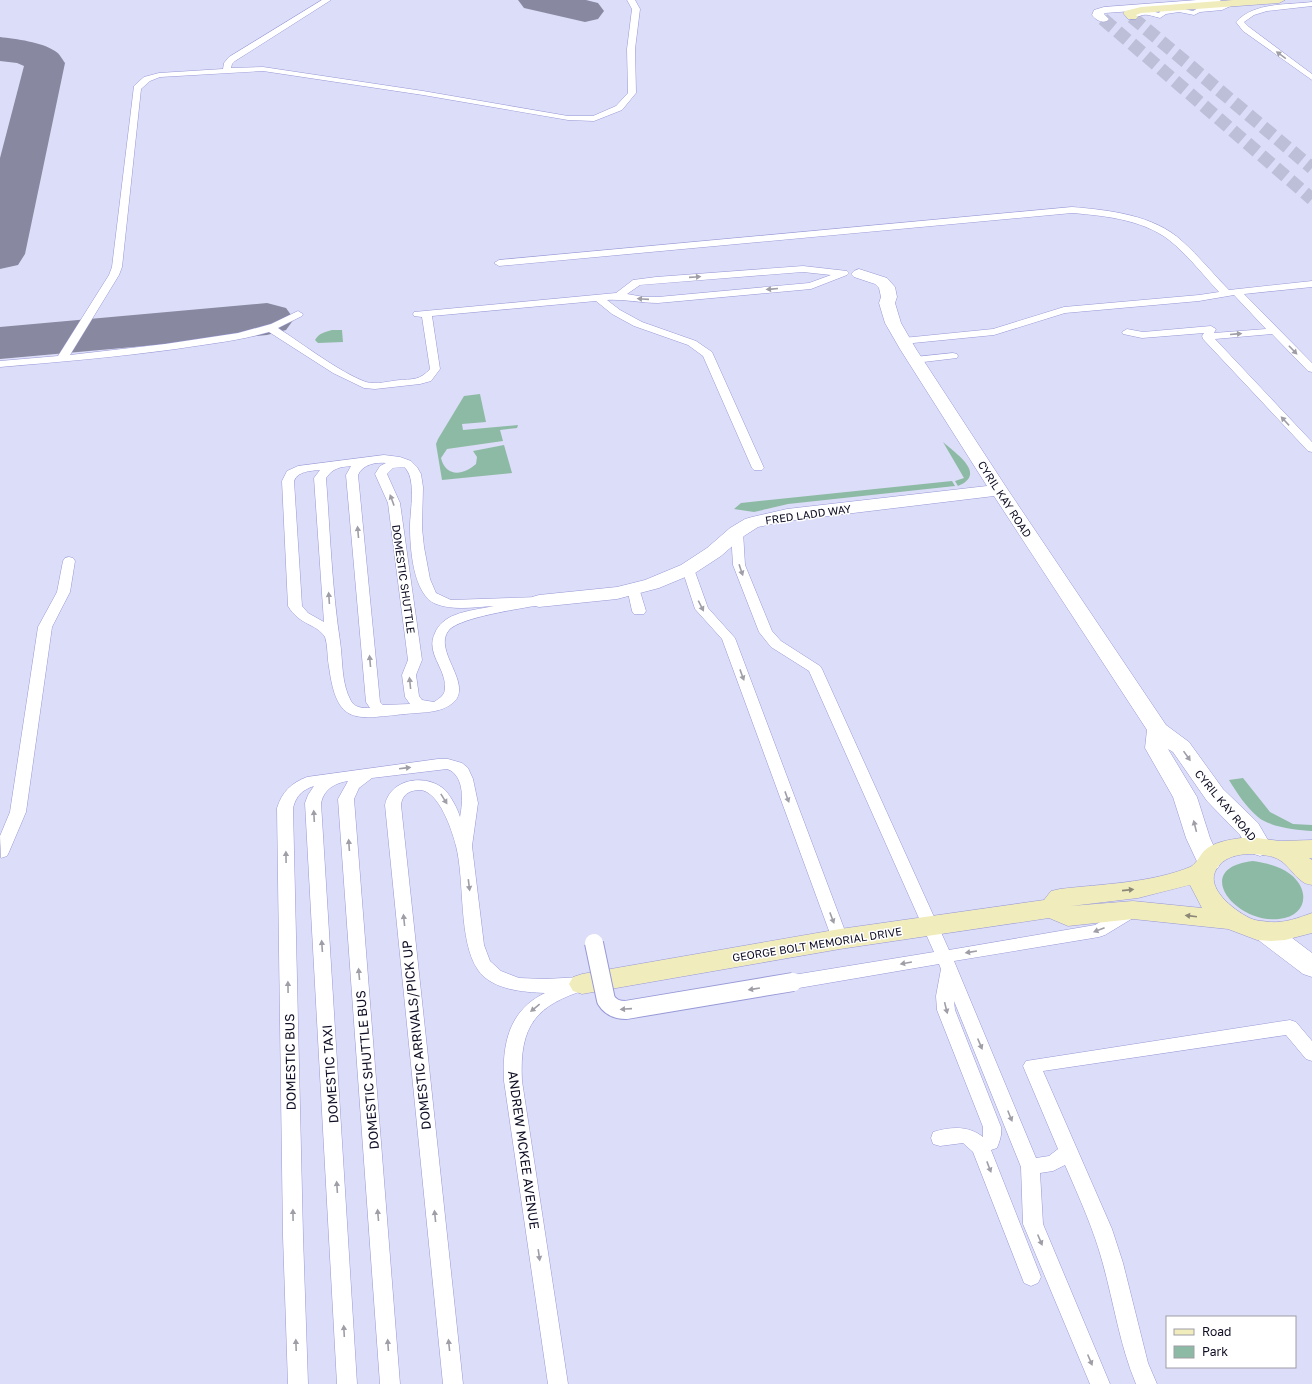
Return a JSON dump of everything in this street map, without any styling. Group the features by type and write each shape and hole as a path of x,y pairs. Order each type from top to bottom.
{"street":[{"path":"1103,19 1098,12 1115,9 1237,0 1248,2"},
{"path":"1132,17 1129,13 1141,10 1279,0"},
{"name":"CYRIL KAY ROAD","path":"851,274 881,281 887,287 889,297 887,303 893,323 903,341 999,490 1158,730 1181,747 1215,795 1270,848"},
{"name":"FRED LADD WAY","path":"539,601 618,593 652,584 688,569 714,552 737,532 752,523 787,515 999,490"},
{"path":"1158,730 1156,748 1185,797 1198,838 1205,868 1202,886 1214,906 1230,920 1243,926 1266,932 1286,931 1301,928 1312,923"},
{"path":"1205,868 1219,852 1231,848 1312,849"},
{"path":"1270,848 1293,858 1312,876"},
{"name":"GEORGE BOLT MEMORIAL DRIVE","path":"582,984 840,939 1052,908 1060,898 1138,889 1167,883 1205,868"},
{"path":"1052,908 1068,916 1133,910 1230,920"},
{"path":"1266,932 1312,967"}],"lane":[{"path":"227,70 228,63 232,59 327,0"},
{"path":"62,359 110,282 117,267 137,88 147,79 159,75 227,70 270,70 423,93 568,118 594,119 619,108 632,93 631,49 636,9 631,0"},
{"path":"1132,17 1135,14 1142,12 1160,16 1162,12 1166,11 1184,11 1194,13 1198,10 1222,8 1231,4"},
{"path":"1240,22 1292,6 1312,4"},
{"path":"1271,17 1289,11 1292,6"},
{"path":"1240,22 1253,21"},
{"path":"1240,22 1246,29 1312,78"},
{"path":"499,263 1072,210 1106,213 1123,217 1162,232 1178,242 1275,331 1312,369"},
{"path":"619,296 637,282 656,280 803,269 851,274"},
{"path":"272,328 337,371 364,385 374,386 416,382 427,379 433,373 435,369 422,314 619,296 644,300 658,300 811,286 851,274"},
{"path":"903,341 994,332 1064,310 1199,298 1231,292 1312,284"},
{"path":"598,298 616,312 638,324 692,343 708,354 758,468"},
{"path":"0,364 152,349 247,334 272,328 298,314"},
{"path":"1126,332 1136,333 1139,339 1211,329 1207,336"},
{"path":"1207,336 1275,331"},
{"path":"1207,336 1312,449"},
{"path":"915,360 953,356"},
{"path":"372,460 358,466 353,472 352,476 373,702 378,709 396,711"},
{"path":"332,637 327,630 300,614 296,606 288,481 291,474 297,469 372,460 397,460 406,463 414,474 417,490 416,532 425,585 433,597 451,604 539,601"},
{"path":"340,463 326,469 320,478 336,676 345,703 349,707 364,713 436,706 450,698 452,690 450,678 442,658 438,641 443,627 447,623 458,618 539,601"},
{"name":"DOMESTIC SHUTTLE","path":"414,474 402,464 392,465 385,468 381,474 394,503 415,660 409,675 412,697 417,703 436,706"},
{"path":"737,532 739,565 766,632 776,644 815,669 931,925 1030,1167 1033,1224 1100,1384"},
{"path":"1,852 18,812 45,627 47,619 64,591 69,561"},
{"path":"688,569 702,609 728,638 840,939"},
{"path":"633,588 639,611"},
{"name":"DOMESTIC BUS","path":"298,1384 293,1236 286,801 291,793 304,783 312,781 448,764 457,767 466,779 470,803 464,846"},
{"name":"DOMESTIC SHUTTLE BUS","path":"377,772 356,781 348,792 346,798 390,1384"},
{"name":"DOMESTIC TAXI","path":"339,777 320,788 314,797 313,803 347,1384"},
{"name":"DOMESTIC ARRIVALS/PICK UP","path":"453,1384 394,820 393,805 397,793 402,788 410,786 421,786 438,791 444,798 464,846"},
{"path":"464,846 476,945 485,967 494,975 509,982 522,985 582,984"},
{"path":"594,943 606,1000 611,1007 615,1009 626,1010 793,982 947,963 1099,931 1133,910"},
{"path":"947,963 945,1003 992,1127 993,1134 990,1142"},
{"name":"ANDREW MCKEE AVENUE","path":"558,1384 511,1060 513,1044 527,1015 536,1006 549,998 582,984"},
{"path":"1147,1384 1138,1364 1113,1263 1102,1229 1032,1066 1290,1027 1312,1054"},
{"path":"940,1138 966,1136 973,1139 982,1148 1031,1277"},
{"path":"1030,1167 1053,1163 1068,1152"}],"green space":[{"path":"332,330 342,330 343,342 318,343 315,340 320,334"},
{"path":"480,394 486,422 462,424 463,430 518,425 517,428 500,430 503,441 447,449 441,458 443,464 451,472 456,473 466,471 476,464 477,457 473,451 504,445 512,473 442,480 436,444 438,439 464,396"},
{"path":"943,442 961,458 970,470 970,476 966,481 958,486 955,481 964,478"},
{"path":"952,481 955,486 788,504 754,512 734,509 741,503"},
{"path":"1243,778 1270,812 1293,824 1312,825 1312,831 1276,826 1258,817 1246,804 1229,780"},
{"path":"1253,861 1277,867 1290,874 1297,880 1303,894 1303,901 1300,908 1295,913 1288,917 1279,919 1263,918 1248,913 1235,905 1226,894 1222,884 1224,874 1234,866"}],"taxiway":[{"path":"537,0 585,11"},
{"path":"0,49 17,51 31,55 37,57 45,63 0,254"},
{"path":"0,343 267,319"}],"tunnel":[{"path":"1132,17 1312,168"},
{"path":"1103,19 1312,199"}]}
